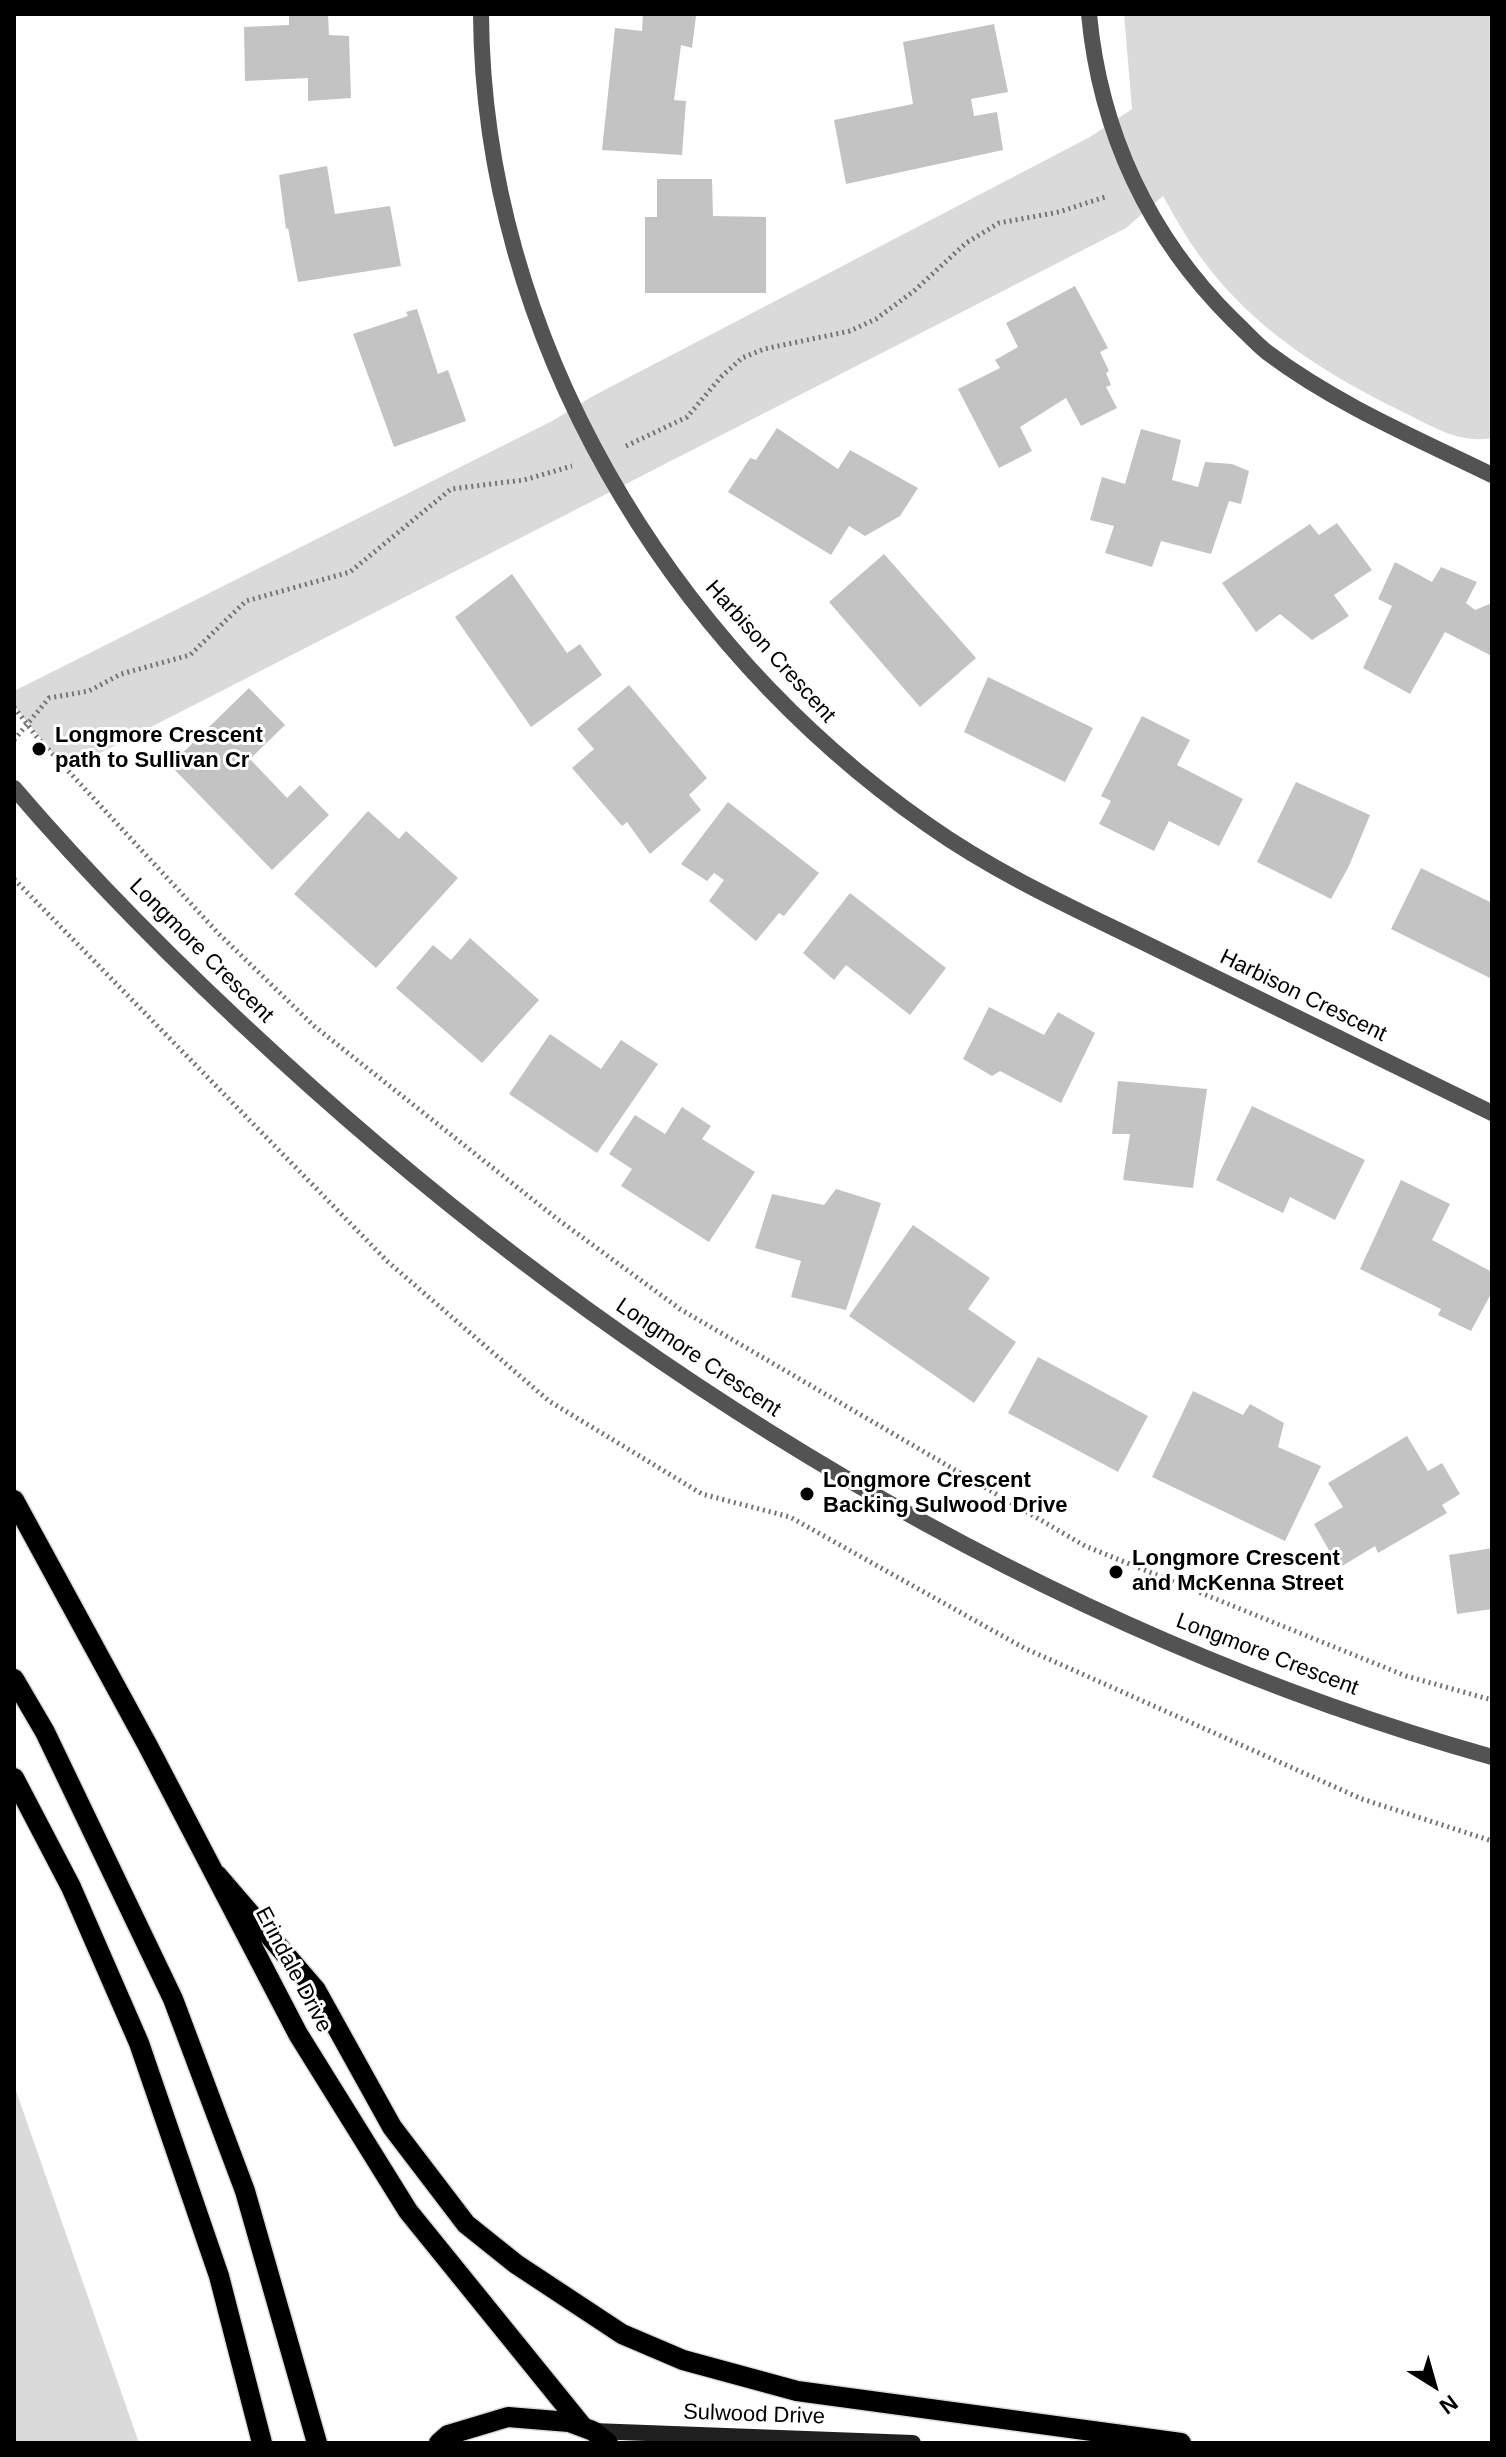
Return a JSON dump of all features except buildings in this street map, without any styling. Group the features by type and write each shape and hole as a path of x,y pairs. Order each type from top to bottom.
{"main road":[{"name":"Erindale Drive","path":"14,1500 217,1875 298,2034 408,2211 595,2434"},
{"path":"14,1679 45,1732 173,1999 245,2191 317,2443"},
{"path":"14,1778 71,1887 139,2043 219,2276 262,2443"},
{"path":"217,1875 316,1990 392,2127 466,2224 516,2264 622,2334 683,2360 797,2391 1181,2443"},
{"path":"439,2443 448,2435 508,2417 569,2422 595,2434"},
{"name":"Sulwood Drive","path":"595,2434 913,2443"}],"street":[{"name":"Harbison Crescent","path":"481,14 481,71 500,195 515,256 559,377 619,493 693,602 779,702 827,746 929,826 1038,891 1492,1113"},
{"path":"1089,14 1092,49 1113,134 1150,216 1202,289 1267,352 1341,401 1492,475"},
{"name":"Longmore Crescent","path":"14,788 198,984 367,1139 546,1281 731,1409 826,1468 1034,1580 1222,1665 1424,1738 1492,1757"}],"path":[{"path":"14,740 49,698 89,691 121,674 190,655 246,601 350,572 451,489 524,480 598,457 687,417 721,377 742,358 764,349 850,331 876,319 914,291 966,243 999,223 1087,205 1111,194"},
{"path":"14,707 218,933 314,1026 556,1218 680,1309 1085,1546 1406,1676 1492,1700"}],"shaded area":[{"path":"1124,14 1492,14 1492,438 1469,439 1437,429 1348,383 1294,348 1245,308 1222,284 1191,244 1163,196 1126,228 67,770 14,706 14,691 552,421 593,396 1090,137 1132,109"},
{"path":"14,2085 139,2443 14,2443"}],"place":[{"name":"Longmore Crescent path to Sullivan Cr","path":"39,749"},
{"name":"Longmore Crescent Backing Sulwood Drive","path":"807,1494"},
{"name":"Longmore Crescent and McKenna Street","path":"1116,1572"}]}
